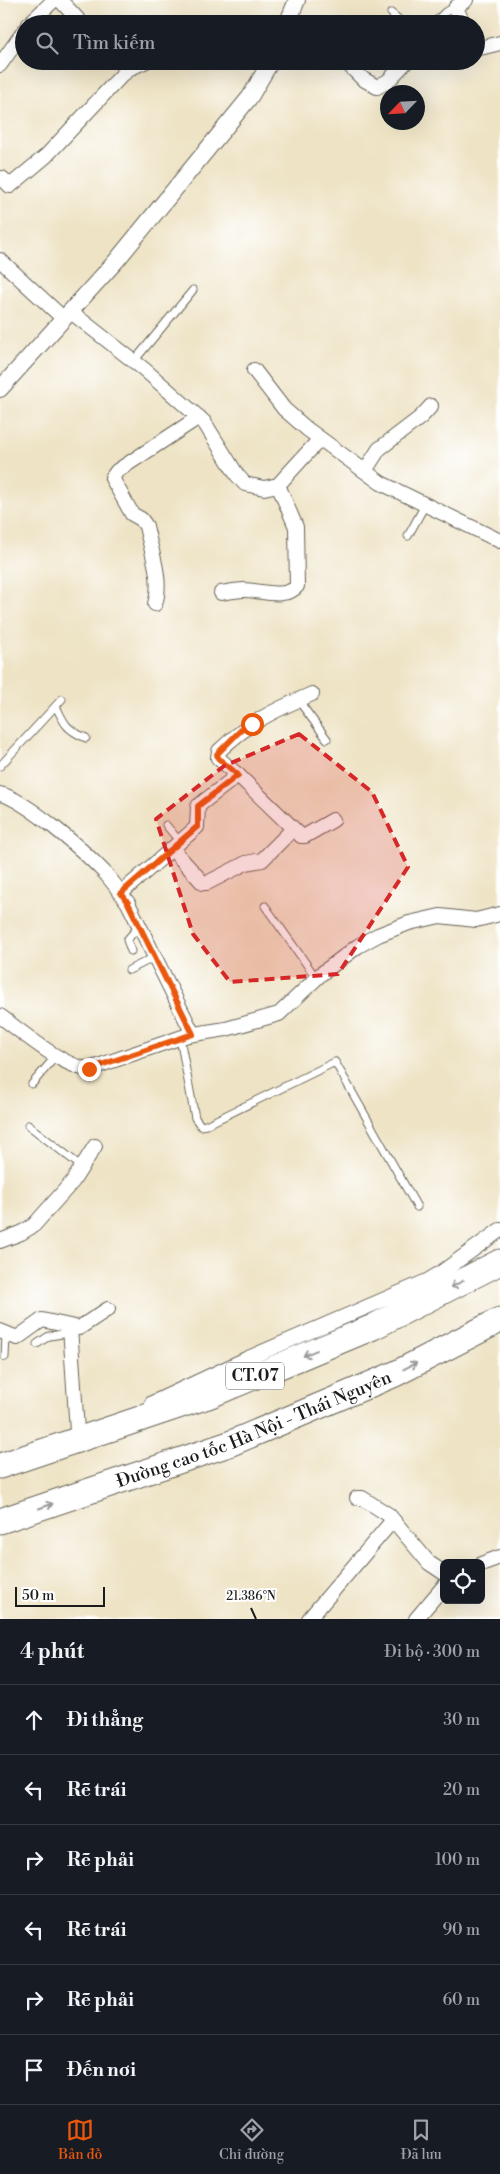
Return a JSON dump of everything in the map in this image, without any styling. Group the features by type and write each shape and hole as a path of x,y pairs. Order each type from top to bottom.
{"highway":[{"name":"CT.07","path":"0,1466 208,1396 373,1326 500,1262"},
{"name":"Đường cao tốc Hà Nội - Thái Nguyên","path":"0,1521 229,1444 395,1374 500,1320"}],"street":[{"path":"38,15 54,0"},
{"path":"60,0 74,15"},
{"path":"291,15 297,0"},
{"path":"485,47 500,43"},
{"path":"0,65 15,44"},
{"path":"1,178 10,186 37,164 122,70"},
{"path":"0,389 116,261 250,97 266,70"},
{"path":"354,70 363,79 377,87 388,81 398,70"},
{"path":"0,260 68,316 134,361 199,417 211,432 237,475 245,484 264,488 278,485 320,439"},
{"path":"254,370 284,409 320,439 381,483 500,541"},
{"path":"365,471 379,448 421,417 431,406"},
{"path":"155,604 158,594 158,583 146,526 141,519 132,514 112,478 116,471 199,417"},
{"path":"221,593 236,590 289,592 297,586 296,528 278,485"},
{"path":"312,694 241,730 219,750 218,758 301,836 305,836 333,820"},
{"path":"121,893 198,826 198,806 238,775"},
{"path":"0,794 16,800 36,812 104,873 121,893 155,956 186,1036"},
{"path":"176,845 203,882 207,883 246,863 262,860 293,829"},
{"path":"0,1016 56,1056 80,1069 89,1069 186,1036 226,1029 279,1014 317,978 358,946 378,935 409,923 440,916 476,920 500,914"},
{"path":"0,1241 21,1233 34,1225 73,1181 95,1146"},
{"path":"0,1453 77,1431 175,1393 246,1358 427,1280 442,1272 500,1230"},
{"path":"3,1333 17,1338 42,1320 70,1330 79,1328 108,1309"},
{"path":"70,1330 77,1431"},
{"path":"357,1498 362,1498 376,1505 394,1520 428,1563 440,1570"},
{"path":"309,1619 394,1520"},
{"path":"485,1563 500,1557"},
{"path":"416,1619 440,1591"}],"lane":[{"path":"442,15 460,3"},
{"path":"134,361 193,290"},
{"path":"408,536 425,505"},
{"path":"0,766 62,699"},
{"path":"298,700 327,740"},
{"path":"56,706 68,728 86,738"},
{"path":"166,826 176,845"},
{"path":"265,906 317,978"},
{"path":"131,951 127,940 140,926"},
{"path":"129,970 155,956"},
{"path":"186,1036 195,1118 201,1126 335,1062 418,1207"},
{"path":"32,1084 56,1056"},
{"path":"28,1125 82,1167"},
{"path":"37,1344 44,1337 70,1330"},
{"path":"3,1333 6,1357"}],"highlighted area":[{"path":"299,734 372,792 408,867 338,974 230,982 193,934 156,819 224,766"}],"route":[{"path":"89,1069 193,1034 128,903 121,893 198,826 198,806 238,775 218,758 217,754 241,730 252,724"}]}
